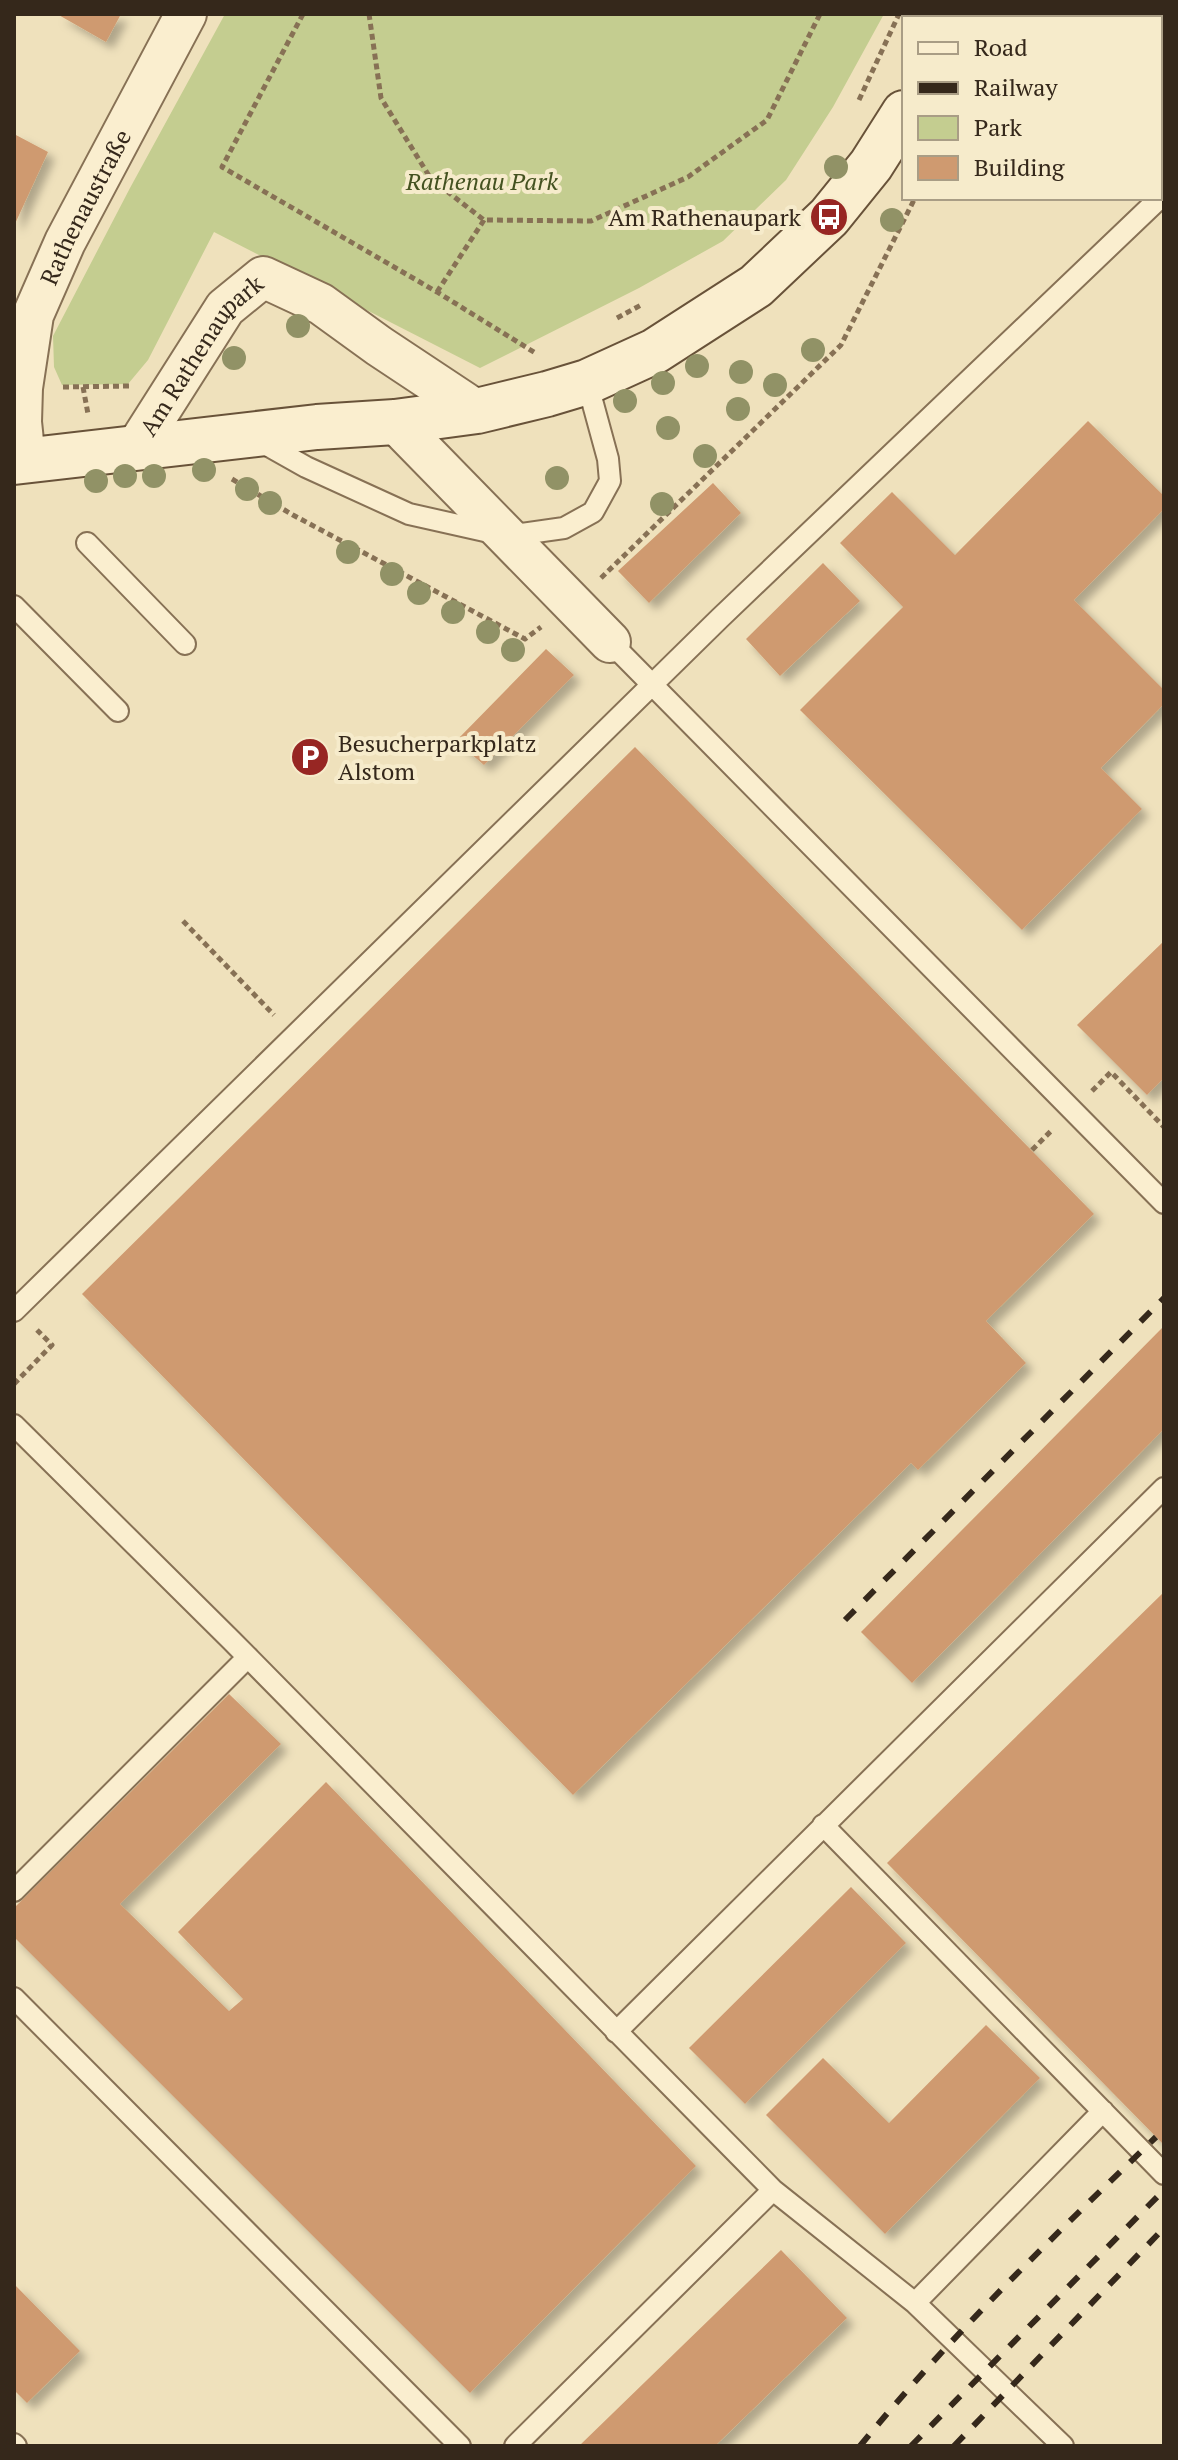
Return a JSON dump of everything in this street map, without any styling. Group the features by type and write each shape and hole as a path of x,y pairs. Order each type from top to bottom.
{"main road":[{"name":"Am Rathenaupark","path":"20,461 477,411 587,382 655,351 756,286 829,217 871,165 902,116"}],"street":[{"name":"Rathenaustraße","path":"20,461 22,388 33,315 65,242 186,14"},
{"name":"Am Rathenaupark","path":"136,448 225,308 263,277 321,304 477,411"},
{"path":"395,422 610,642"}],"lane":[{"path":"15,1310 653,684 1158,200"},
{"path":"251,436 306,467 409,514 507,536 564,528 593,512 610,481 608,459 587,382"},
{"path":"87,543 185,644"},
{"path":"14,606 118,711"},
{"path":"610,642 1164,1203"},
{"path":"14,1425 248,1657 773,2190 915,2303 1063,2446"},
{"path":"616,2032 1164,1488"},
{"path":"14,1891 248,1657"},
{"path":"823,1825 1164,2174"},
{"path":"14,1998 460,2446"},
{"path":"915,2303 1103,2111"},
{"path":"515,2446 773,2190"}],"path":[{"path":"303,14 222,167 541,356 531,365"},
{"path":"369,14 381,98 431,179 484,220 591,221 688,177 767,120 820,14"},
{"path":"855,108 899,14"},
{"path":"437,292 484,220"},
{"path":"611,321 652,299"},
{"path":"183,921 295,1037"},
{"path":"14,1384 52,1345 15,1310"}],"green space":[{"name":"Rathenau Park","path":"225,14 884,14 833,107 786,180 723,241 639,288 480,368 214,232 148,360 128,384 62,385 54,367 53,336"}],"building":[{"path":"57,14 121,14 106,42"},
{"path":"14,134 48,152 14,226"},
{"path":"1088,421 1164,496 1164,509 1074,600 1164,690 1164,704 1101,768 1142,809 1022,930 800,710 903,607 840,543 892,492 955,555"},
{"path":"713,483 741,513 649,603 618,571"},
{"path":"823,563 860,601 780,676 746,639"},
{"path":"546,649 574,675 484,765 456,741"},
{"path":"635,747 1094,1214 986,1321 1026,1363 918,1470 911,1463 573,1795 82,1294"},
{"path":"1164,941 1164,1078 1147,1095 1077,1025"},
{"path":"1164,1326 1164,1429 912,1683 861,1632"},
{"path":"1164,1592 1164,2145 887,1863"},
{"path":"229,1694 281,1744 120,1904 229,2011 243,1999 178,1932 326,1782 696,2166 470,2393 14,1937 14,1908"},
{"path":"851,1887 906,1943 745,2104 689,2048"},
{"path":"986,2025 1040,2078 885,2234 766,2115 823,2058 889,2123"},
{"path":"781,2250 847,2318 715,2446 579,2446"},
{"path":"14,2284 80,2351 27,2403 14,2390"}],"railway":[{"path":"845,1620 1164,1298"},
{"path":"860,2446 966,2326 1156,2137"},
{"path":"911,2446 1164,2190"},
{"path":"954,2446 1164,2228"}],"place":[{"name":"Am Rathenaupark","path":"829,217"},
{"name":"Besucherparkplatz Alstom","path":"310,757"}]}
